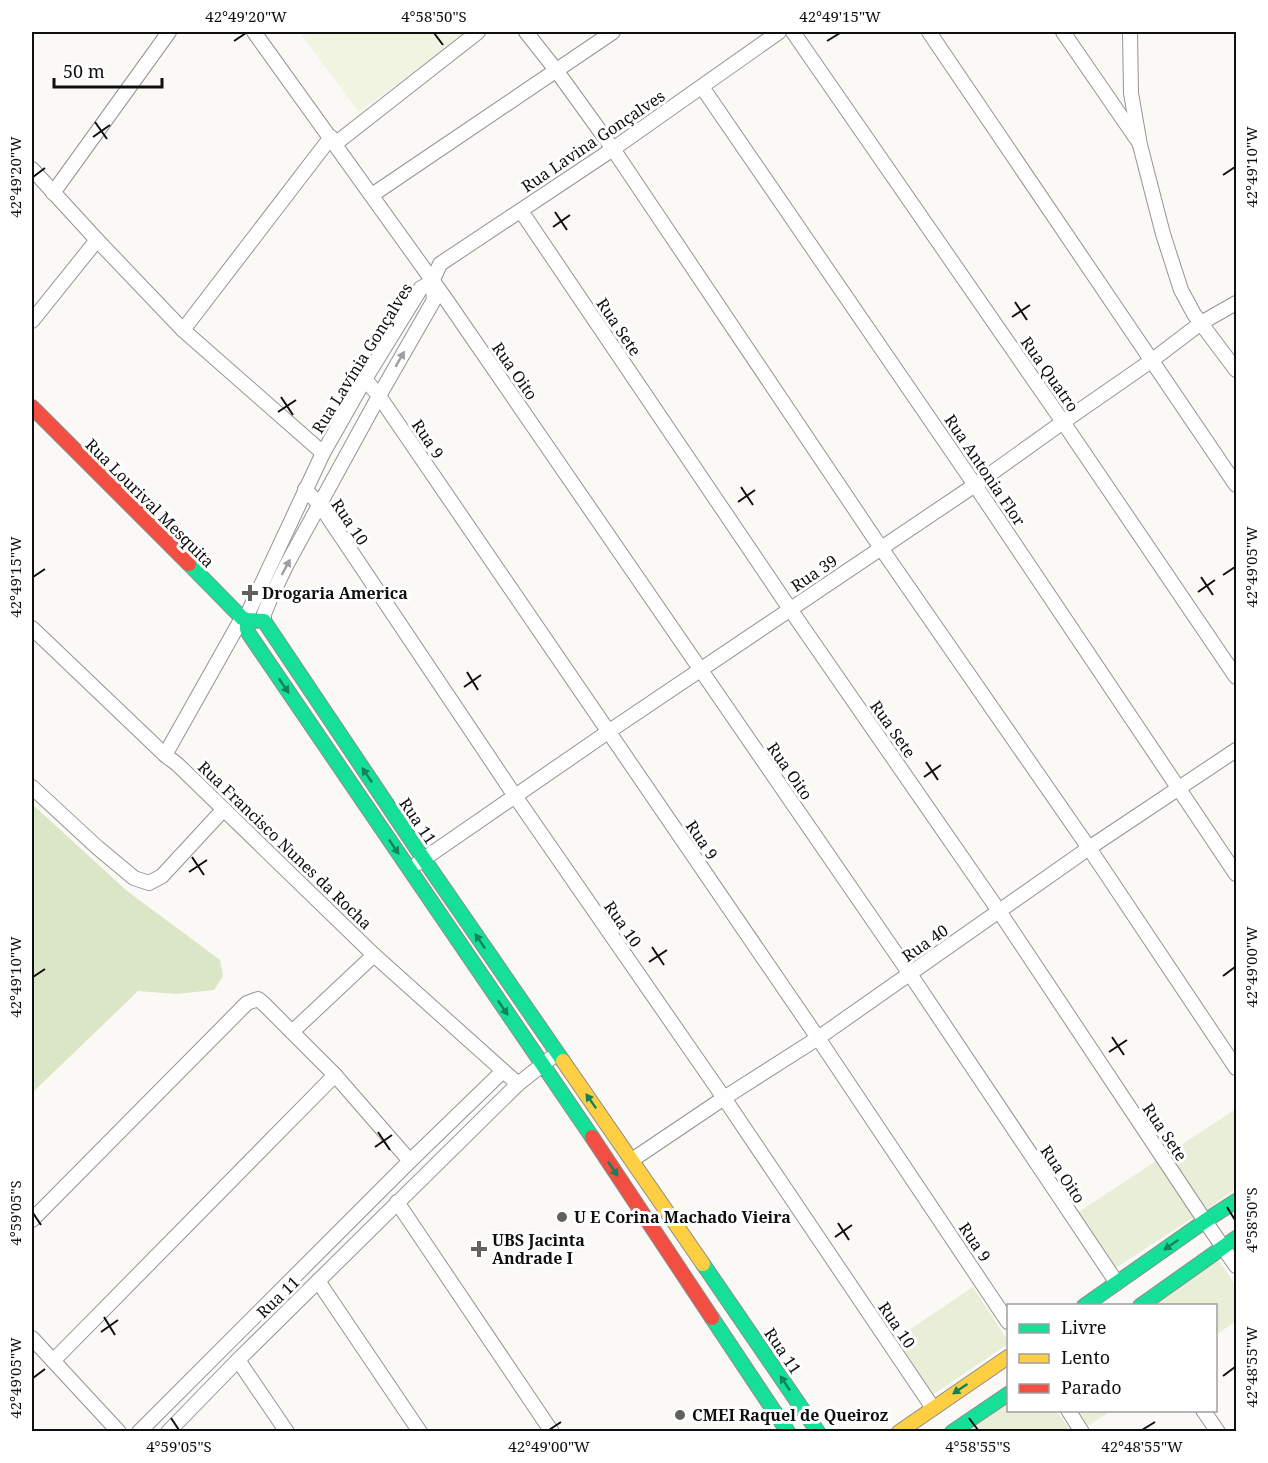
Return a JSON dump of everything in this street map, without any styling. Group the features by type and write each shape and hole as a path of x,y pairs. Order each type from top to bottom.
{"main road":[{"name":"Rua Lourival Mesquita","path":"32,407 244,619"},
{"path":"264,621 244,619 251,638 543,1064 788,1431"},
{"name":"Rua 11","path":"264,621 423,858 818,1431"},
{"path":"1086,1304 1236,1201"},
{"path":"1141,1304 1236,1238"},
{"path":"899,1431 1007,1358"},
{"path":"952,1431 1007,1395"}],"street":[{"path":"53,193 169,32"},
{"name":"Rua Oito","path":"254,32 458,318 910,974 1117,1283"},
{"path":"183,330 333,140 478,32"},
{"path":"526,32 613,149 881,548 1089,848 1236,1068"},
{"path":"372,195 613,32"},
{"name":"Rua Lavina Gonçalves","path":"432,282 440,264 613,149 779,32"},
{"name":"Rua Quatro","path":"793,32 1236,676"},
{"path":"929,32 1236,485"},
{"path":"1063,32 1140,145"},
{"path":"1130,32 1131,93 1140,145 1163,234 1181,290 1194,314 1236,370"},
{"name":"Rua Antonia Flor","path":"702,87 975,485 1236,874"},
{"path":"32,169 183,330 323,453"},
{"name":"Rua Sete","path":"521,211 790,609 999,911 1236,1266"},
{"path":"32,321 97,240"},
{"name":"Rua Lavínia Gonçalves","path":"165,755 249,611 323,453 421,288 432,282 434,300 379,396 271,597 264,614 264,621"},
{"name":"Rua 39","path":"409,869 700,669 975,485 1201,323 1236,303"},
{"name":"Rua 9","path":"365,379 379,396 818,1038 1007,1321"},
{"name":"Rua 10","path":"305,489 320,506 933,1408"},
{"name":"Rua Francisco Nunes da Rocha","path":"32,628 177,764 374,955 518,1084"},
{"name":"Rua 40","path":"632,1160 818,1038 1089,848 1236,750"},
{"path":"32,787 134,878 149,883 162,876 224,809"},
{"path":"292,1032 374,955"},
{"path":"32,1220 254,999 264,1004 335,1075 410,1161"},
{"name":"Rua 11","path":"168,1431 518,1084 557,1053"},
{"path":"140,1431 503,1071"},
{"path":"53,1362 335,1075"},
{"path":"397,1202 552,1431"},
{"path":"318,1281 420,1431"},
{"path":"32,1338 119,1431"},
{"path":"238,1360 287,1431"},
{"path":"1069,1412 1082,1431"},
{"path":"1204,1412 1218,1431"}],"green space":[{"path":"299,32 468,32 359,112"},
{"path":"32,804 127,891 220,960 223,976 214,990 176,994 138,991 32,1093"},
{"path":"1236,1109 1236,1189 1206,1210 1169,1153"},
{"path":"1156,1161 1194,1217 1114,1269 1077,1213"},
{"path":"1217,1258 1236,1286 1236,1321 1217,1334 1217,1304 1150,1304"},
{"path":"973,1287 1007,1339 1007,1345 931,1396 894,1340"},
{"path":"1007,1404 1007,1412 1058,1412 1071,1431 965,1432"},
{"path":"1076,1412 1109,1412 1086,1427"}],"traffic: fast":[{"path":"189,564 242,618 264,621 563,1061"},
{"path":"247,620 249,634 592,1137"},
{"path":"1087,1304 1236,1201"},
{"path":"1143,1304 1236,1238"},
{"path":"703,1264 818,1432"},
{"path":"712,1318 788,1432"},
{"path":"952,1432 1007,1395"}],"traffic: slow":[{"path":"563,1061 703,1264"},
{"path":"899,1432 1007,1358"}],"traffic: jam":[{"path":"32,407 189,564"},
{"path":"592,1137 712,1318"}],"place":[{"name":"Drogaria America","path":"250,593"},
{"name":"U E Corina Machado Vieira","path":"562,1217"},
{"name":"UBS Jacinta Andrade I","path":"479,1249"},
{"name":"CMEI Raquel de Queiroz","path":"680,1415"}]}
